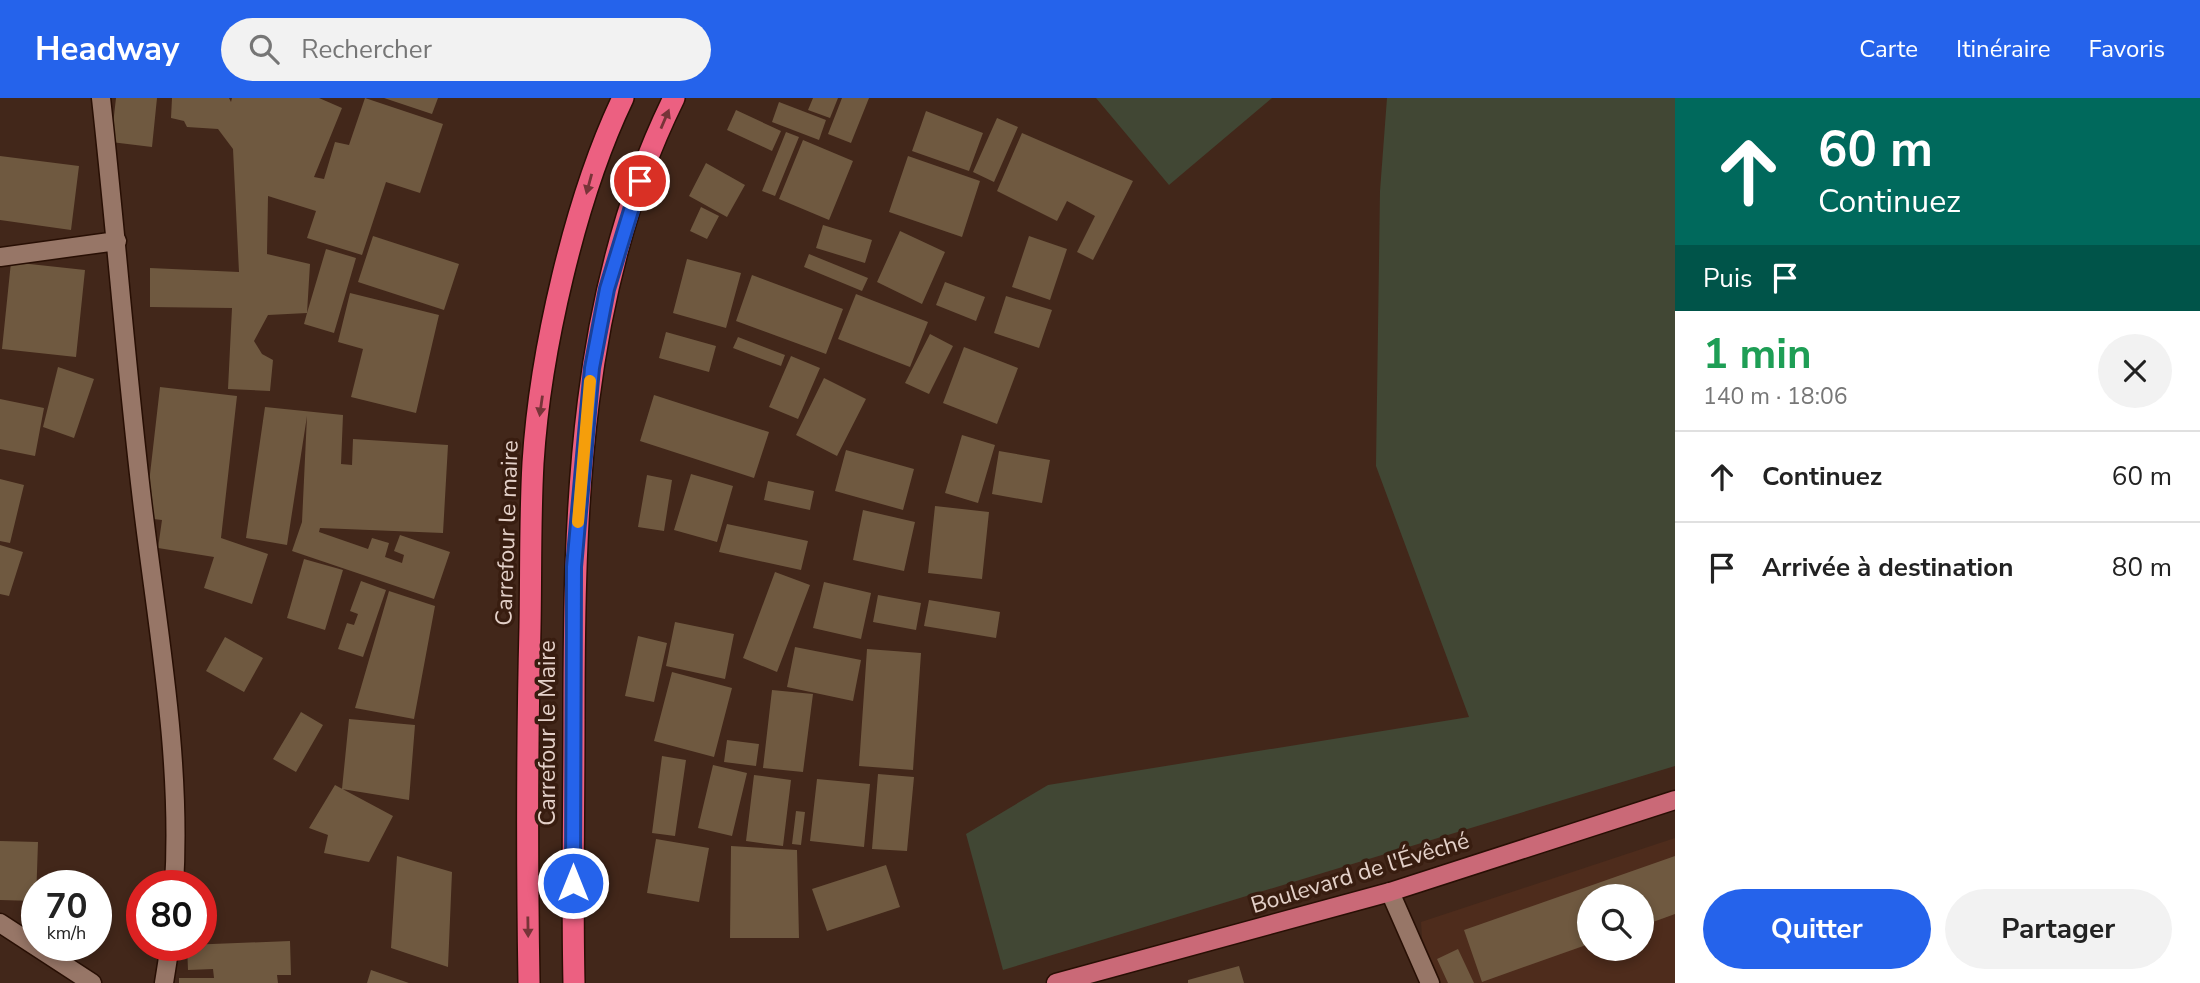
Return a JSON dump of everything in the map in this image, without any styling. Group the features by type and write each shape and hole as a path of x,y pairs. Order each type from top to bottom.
{"highway":[{"name":"Carrefour le maire","path":"529,983 528,681 533,461 548,354 570,253 592,172 623,98"},
{"name":"Carrefour le Maire","path":"575,983 574,567 592,368 607,289 631,203 674,98"}],"main road":[{"name":"Boulevard de l'Évêché","path":"1056,983 1390,892 1675,800"}],"street":[{"path":"101,98 117,241 131,410 173,763 175,870"},
{"path":"0,257 117,241"},
{"path":"1390,892 1430,983"},
{"path":"0,923 92,983"},
{"path":"164,983 167,961"}],"shaded area":[{"path":"1675,838 1675,983 1441,983 1422,938 1421,922"}],"green space":[{"path":"1096,98 1272,98 1169,185"},
{"path":"1387,98 1675,98 1675,766 1003,970 966,834 1048,785 1469,717 1376,466 1380,191"}],"building":[{"path":"116,98 157,98 152,147 111,142"},
{"path":"172,98 229,98 231,102 232,98 319,98 342,108 314,177 324,179 335,142 349,145 365,98 443,124 420,193 386,182 362,255 307,238 316,211 268,196 267,254 310,264 307,313 268,315 254,341 262,354 273,360 270,391 228,389 232,308 150,307 150,268 239,272 233,149 218,129 187,127 184,121 171,118"},
{"path":"384,98 438,98 432,114"},
{"path":"813,98 838,98 830,118 808,110"},
{"path":"842,98 869,98 851,143 828,134"},
{"path":"779,102 826,120 819,140 772,122"},
{"path":"736,110 781,131 772,151 727,130"},
{"path":"926,111 983,133 969,171 912,151"},
{"path":"997,118 1018,127 994,182 973,172"},
{"path":"786,132 799,137 775,196 762,191"},
{"path":"1022,133 1133,181 1093,260 1077,252 1095,216 1067,201 1057,221 997,191"},
{"path":"803,140 853,161 829,220 779,199"},
{"path":"0,156 79,166 71,230 0,220"},
{"path":"908,156 980,181 962,237 889,212"},
{"path":"706,163 745,185 727,217 689,196"},
{"path":"701,207 719,216 707,239 690,231"},
{"path":"823,225 872,240 865,263 816,248"},
{"path":"900,231 945,252 922,304 877,282"},
{"path":"373,236 459,264 444,310 358,282"},
{"path":"1029,236 1067,249 1050,300 1012,287"},
{"path":"326,249 356,258 334,333 304,324"},
{"path":"809,254 868,278 862,291 804,267"},
{"path":"687,259 741,273 726,328 673,313"},
{"path":"11,262 85,270 76,357 2,349"},
{"path":"752,275 843,309 826,354 736,321"},
{"path":"945,282 985,297 976,321 936,305"},
{"path":"350,293 439,315 416,413 351,397 363,349 338,342"},
{"path":"856,294 928,322 910,367 838,339"},
{"path":"1006,296 1052,310 1039,348 994,333"},
{"path":"666,332 716,346 709,372 659,358"},
{"path":"930,334 953,346 929,394 905,383"},
{"path":"738,337 785,355 781,366 733,348"},
{"path":"964,347 1018,368 997,424 943,403"},
{"path":"791,356 820,368 798,419 769,407"},
{"path":"58,367 94,379 74,438 43,427"},
{"path":"824,378 866,399 837,456 796,435"},
{"path":"160,387 237,396 221,538 268,554 252,604 204,588 214,557 158,548 162,520 145,518"},
{"path":"654,395 769,432 754,478 640,441"},
{"path":"0,399 44,408 35,456 0,449"},
{"path":"265,407 343,415 341,464 352,465 353,439 448,445 443,533 320,528 319,532 368,549 372,538 389,543 385,557 402,563 404,555 394,551 400,535 450,552 434,599 292,551 302,522 307,416 287,545 246,538"},
{"path":"962,435 995,445 978,503 945,493"},
{"path":"846,450 914,469 903,510 835,491"},
{"path":"999,451 1050,460 1042,503 992,494"},
{"path":"691,474 733,486 717,542 674,530"},
{"path":"647,475 672,480 664,531 638,527"},
{"path":"0,479 24,485 10,543 0,541"},
{"path":"768,481 814,491 810,510 764,500"},
{"path":"935,506 989,512 982,579 928,573"},
{"path":"863,510 915,522 904,571 853,560"},
{"path":"727,524 808,541 801,570 719,552"},
{"path":"0,545 23,552 9,596 0,594"},
{"path":"304,559 343,570 325,630 287,618"},
{"path":"775,572 810,585 777,672 743,658"},
{"path":"361,581 386,590 363,657 338,649 347,623 354,625 358,614 350,611"},
{"path":"824,582 871,593 861,639 813,628"},
{"path":"389,591 435,606 414,719 355,708"},
{"path":"878,595 921,603 916,630 873,622"},
{"path":"929,600 1000,612 996,638 924,626"},
{"path":"675,622 734,634 725,679 666,666"},
{"path":"638,636 667,643 654,702 625,696"},
{"path":"225,637 263,658 244,692 206,671"},
{"path":"795,647 861,660 853,701 787,687"},
{"path":"867,649 921,653 913,770 859,766"},
{"path":"672,672 732,688 714,757 654,741"},
{"path":"772,690 813,694 803,772 763,768"},
{"path":"301,712 323,725 296,772 273,759"},
{"path":"349,719 415,725 409,800 342,789"},
{"path":"727,740 759,744 756,766 724,762"},
{"path":"662,756 686,760 675,836 652,833"},
{"path":"713,765 747,773 732,836 698,828"},
{"path":"878,774 914,777 907,851 872,849"},
{"path":"754,775 791,780 783,846 746,841"},
{"path":"817,779 870,784 864,847 810,841"},
{"path":"335,785 393,816 369,862 324,853 328,835 309,828"},
{"path":"796,811 805,812 801,845 792,844"},
{"path":"656,839 709,848 699,902 647,893"},
{"path":"0,841 38,842 37,870 21,870 21,901 0,900"},
{"path":"731,846 797,850 799,938 730,938"},
{"path":"397,856 452,872 448,967 391,948"},
{"path":"1675,856 1675,914 1654,922 1654,884 1595,884"},
{"path":"886,865 900,907 827,931 812,889"},
{"path":"1577,890 1577,948 1482,982 1464,930"},
{"path":"290,941 291,975 277,975 278,983 179,983 179,978 214,978 213,969 188,970 188,961 217,961 217,944"},
{"path":"1458,949 1474,983 1448,983 1437,959"},
{"path":"1239,966 1244,983 1188,983 1188,980"},
{"path":"371,970 409,983 367,983"}],"slow traffic":[{"path":"578,522 590,381"}],"route":[{"path":"573,883 574,567 592,368 607,289 631,203 640,181"}]}
